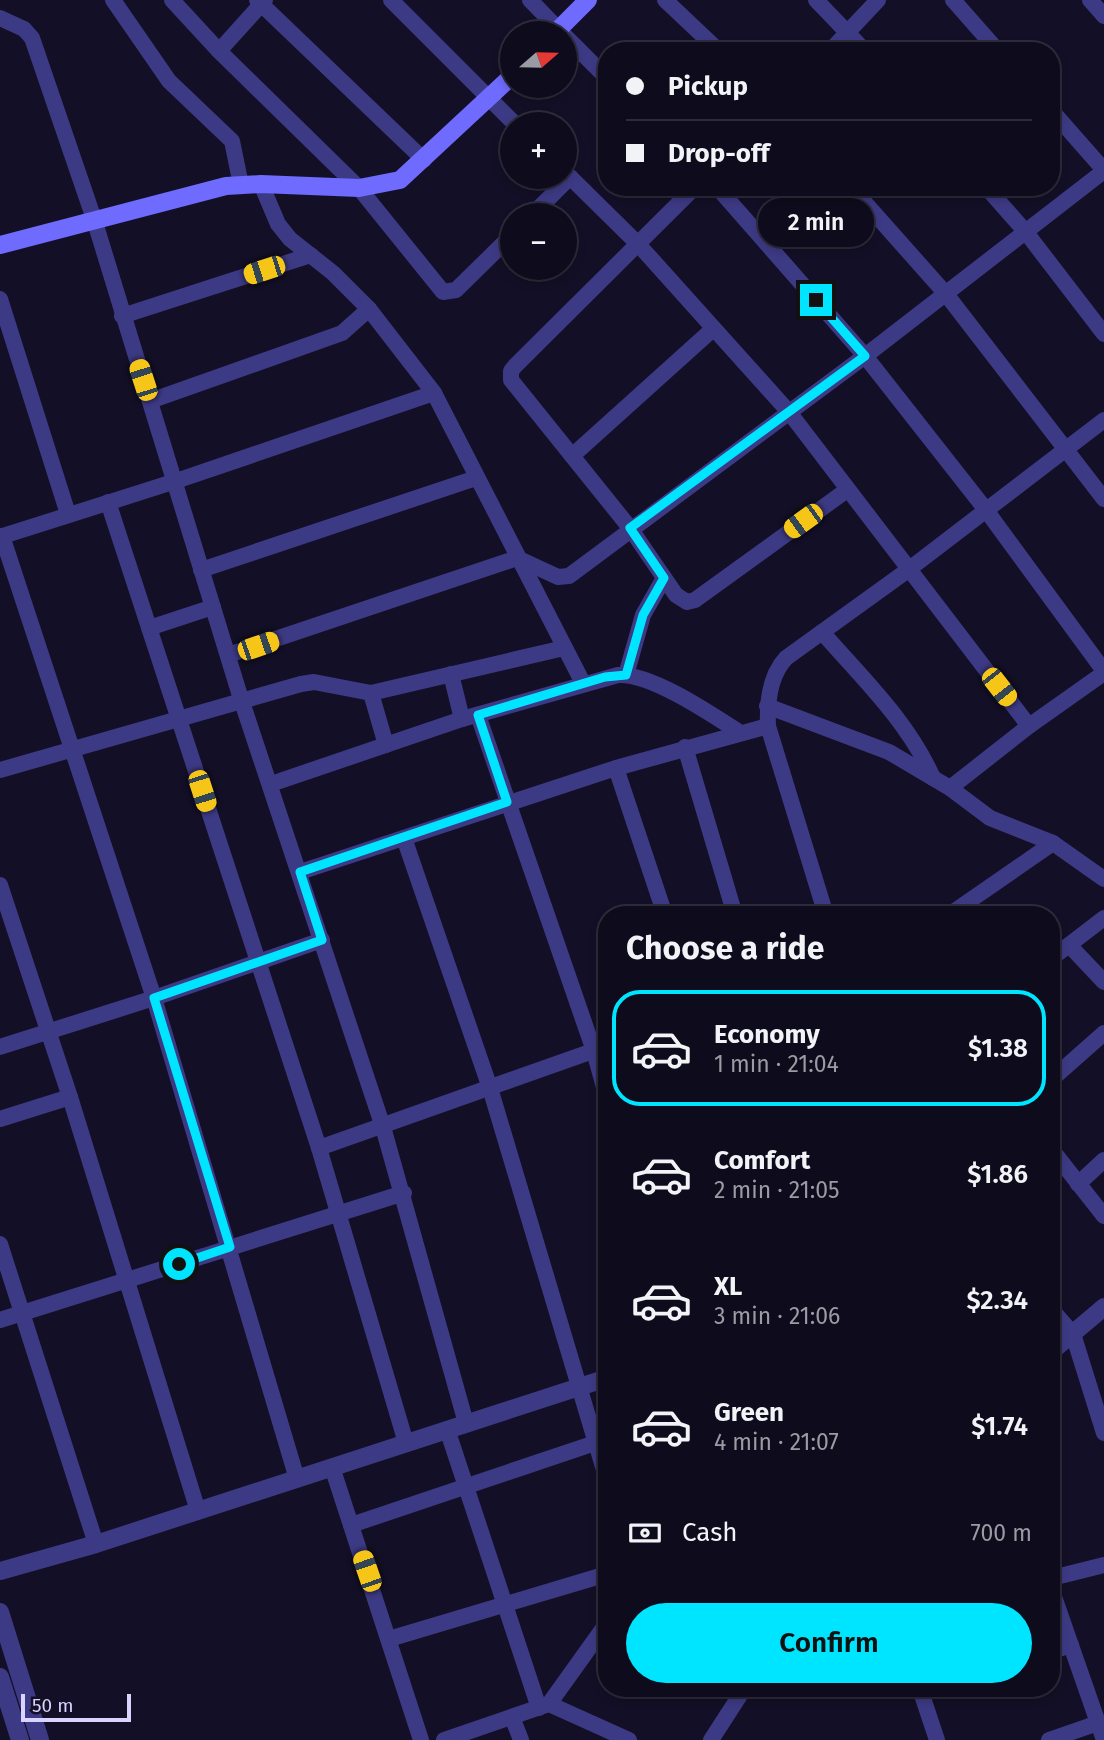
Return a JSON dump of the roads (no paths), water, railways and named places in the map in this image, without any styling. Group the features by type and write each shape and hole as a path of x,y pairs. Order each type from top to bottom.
{"main road":[{"path":"570,21 587,0"},
{"path":"0,245 206,190 261,184 359,188 400,180 500,87"}],"street":[{"path":"113,0 164,75 232,141 242,185"},
{"path":"172,0 219,51 359,188 443,292 456,290 500,247"},
{"path":"391,0 502,112"},
{"path":"530,0 549,21"},
{"path":"666,0 710,42"},
{"path":"816,0 857,42"},
{"path":"839,42 878,0"},
{"path":"953,0 990,42"},
{"path":"1090,0 1104,16"},
{"path":"219,51 261,1 424,160"},
{"path":"0,18 24,29 32,38 94,219 241,699 404,1193 466,1423"},
{"path":"578,50 598,69"},
{"path":"228,655 517,558 564,578 865,356 1104,171 1060,120"},
{"path":"261,184 278,224 290,239 369,309 434,393 583,683"},
{"path":"577,184 638,244 789,412 1029,726"},
{"path":"543,203 555,189"},
{"path":"686,196 511,371 511,380 630,528 676,595 687,602 695,600 846,490"},
{"path":"725,196 865,356 986,510 1104,672 950,788"},
{"path":"859,196 946,293 1104,499"},
{"path":"994,196 1025,231 1104,334"},
{"path":"122,316 311,255"},
{"path":"0,299 68,514"},
{"path":"150,401 342,333 369,309"},
{"path":"572,456 713,330"},
{"path":"296,1479 230,1247 154,998 1,537 434,393"},
{"path":"823,906 768,726 767,706 777,667 1104,420"},
{"path":"201,570 476,478"},
{"path":"108,502 319,1148 406,1443"},
{"path":"626,675 643,615 664,578"},
{"path":"149,628 213,607"},
{"path":"822,632 901,722 920,749 933,778"},
{"path":"0,770 241,699 314,682 371,693 564,648"},
{"path":"451,674 462,719"},
{"path":"271,784 462,719 583,683 626,675 693,703 739,732"},
{"path":"371,693 386,745"},
{"path":"767,706 889,752 950,788 990,818 1053,843 1104,878"},
{"path":"478,715 507,802 598,1041"},
{"path":"300,872 507,802 685,747 768,726"},
{"path":"685,747 732,906"},
{"path":"616,768 662,906"},
{"path":"404,838 490,1088 579,1388 598,1432"},
{"path":"962,906 1053,843"},
{"path":"0,885 70,1097 198,1511"},
{"path":"1060,952 1104,918"},
{"path":"0,1046 154,998 322,940"},
{"path":"1069,945 1104,982"},
{"path":"1060,1072 1104,1033"},
{"path":"319,1148 598,1050"},
{"path":"0,1119 70,1097"},
{"path":"1060,1160 1104,1216"},
{"path":"1079,1184 1104,1160"},
{"path":"0,1320 404,1193"},
{"path":"0,1244 96,1544"},
{"path":"1060,1345 1104,1307"},
{"path":"1060,1319 1073,1334 1104,1433"},
{"path":"0,1571 96,1544 598,1381"},
{"path":"447,1429 503,1605 544,1706 629,1740"},
{"path":"351,1525 466,1489 598,1442"},
{"path":"332,1467 421,1740"},
{"path":"1060,1576 1104,1565"},
{"path":"389,1640 598,1577"},
{"path":"0,1612 40,1740"},
{"path":"1060,1614 1104,1740"},
{"path":"444,1740 544,1706 598,1635"},
{"path":"1060,1648 1071,1645"},
{"path":"0,1677 6,1716 20,1740"},
{"path":"711,1740 739,1697"},
{"path":"927,1697 937,1740"},
{"path":"512,1717 521,1740"},
{"path":"1049,1740 1098,1723"}]}
